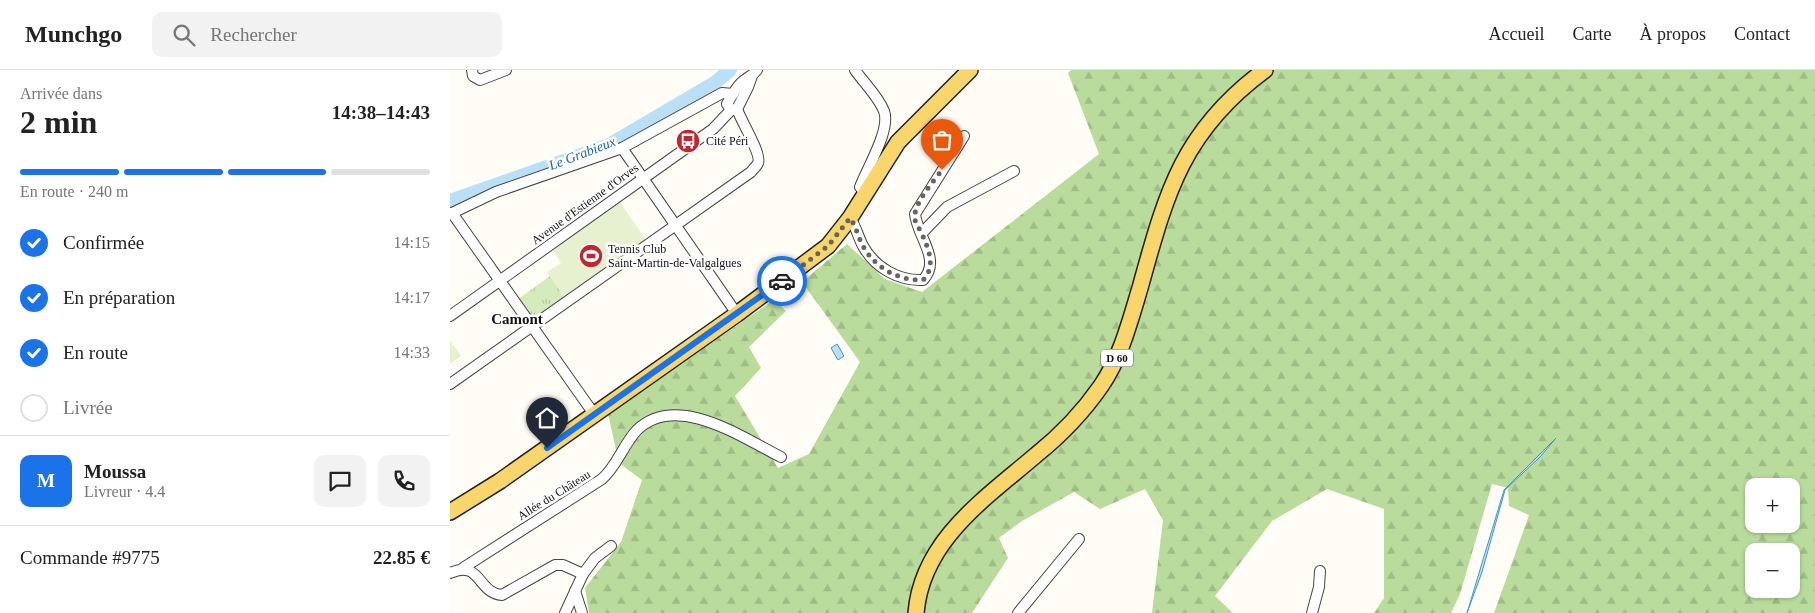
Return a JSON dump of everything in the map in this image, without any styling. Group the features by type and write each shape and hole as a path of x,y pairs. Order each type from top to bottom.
{"main road":[{"path":"450,512 500,481 737,314 828,246 850,218 898,142 970,70"},
{"name":"D 60","path":"916,613 917,600 931,563 940,546 966,514 1074,420 1105,380 1118,355 1162,211 1176,173 1195,142 1218,111 1247,83 1265,70"}],"street":[{"path":"472,70 473,76 480,80 506,70"},
{"path":"855,70 880,102 886,118 882,135 860,187 865,193"},
{"path":"730,110 733,94 741,82 754,73"},
{"path":"730,110 748,88 754,73"},
{"path":"594,414 451,213 496,192 622,148 722,93 733,94"},
{"path":"450,384 751,172 758,163 759,153 744,128 730,110 710,100"},
{"name":"Avenue d'Estienne d'Orves","path":"450,316 713,129 730,110"},
{"path":"850,218 864,248 886,272 909,280 923,280 930,273 932,261 922,232 916,226 914,214 964,136"},
{"path":"622,148 737,314"},
{"path":"922,232 947,207 1014,171"},
{"name":"Allée du Château","path":"450,573 463,568 602,479 610,471 626,443 646,422 656,418 679,415 704,420 780,457"},
{"path":"1018,613 1079,539"},
{"path":"565,613 583,574 595,558 611,546"},
{"path":"463,568 471,571 494,593 502,595 555,565 564,565 583,574"},
{"path":"1312,613 1319,587 1320,572"},
{"path":"576,591 582,613"}],"green space":[{"path":"1071,70 1815,70 1815,613 1494,613 1529,515 1509,506 1508,488 1492,484 1460,594 1451,613 1374,613 1384,598 1384,509 1327,489 1272,521 1215,596 1233,613 1152,613 1163,520 1145,489 1100,509 1074,492 1022,521 999,538 1008,558 972,613 589,613 585,588 621,542 642,480 619,463 608,414 774,300 786,311 749,347 761,368 735,396 778,468 809,454 860,362 802,282 847,244 885,279 922,292 1099,154 1068,73"},
{"name":"Tennis Club Saint-Martin-de-Valgalgues","path":"619,201 647,241 564,297 547,272 561,263 552,248"},
{"path":"550,276 564,297 534,318 518,299"},
{"path":"450,340 461,356 450,364"}],"water":[{"path":"837,344 844,356 838,360 831,348"},
{"path":"1556,438 1541,456 1505,490 1482,572 1467,613 1504,490"}],"waterway":[{"name":"Le Grabieux","path":"450,201 609,145 716,82 730,70"}],"way so far":[{"path":"782,281 828,246 850,218 864,248 886,272 909,280 923,280 930,273 932,261 922,232 916,226 914,214 942,170"}],"place":[{"name":"Cité Péri","path":"688,141"},
{"name":"Tennis Club Saint-Martin-de-Valgalgues","path":"591,256"}],"district":[{"name":"Camont","path":"517,319"}],"route":[{"path":"547,448 782,281"}]}
